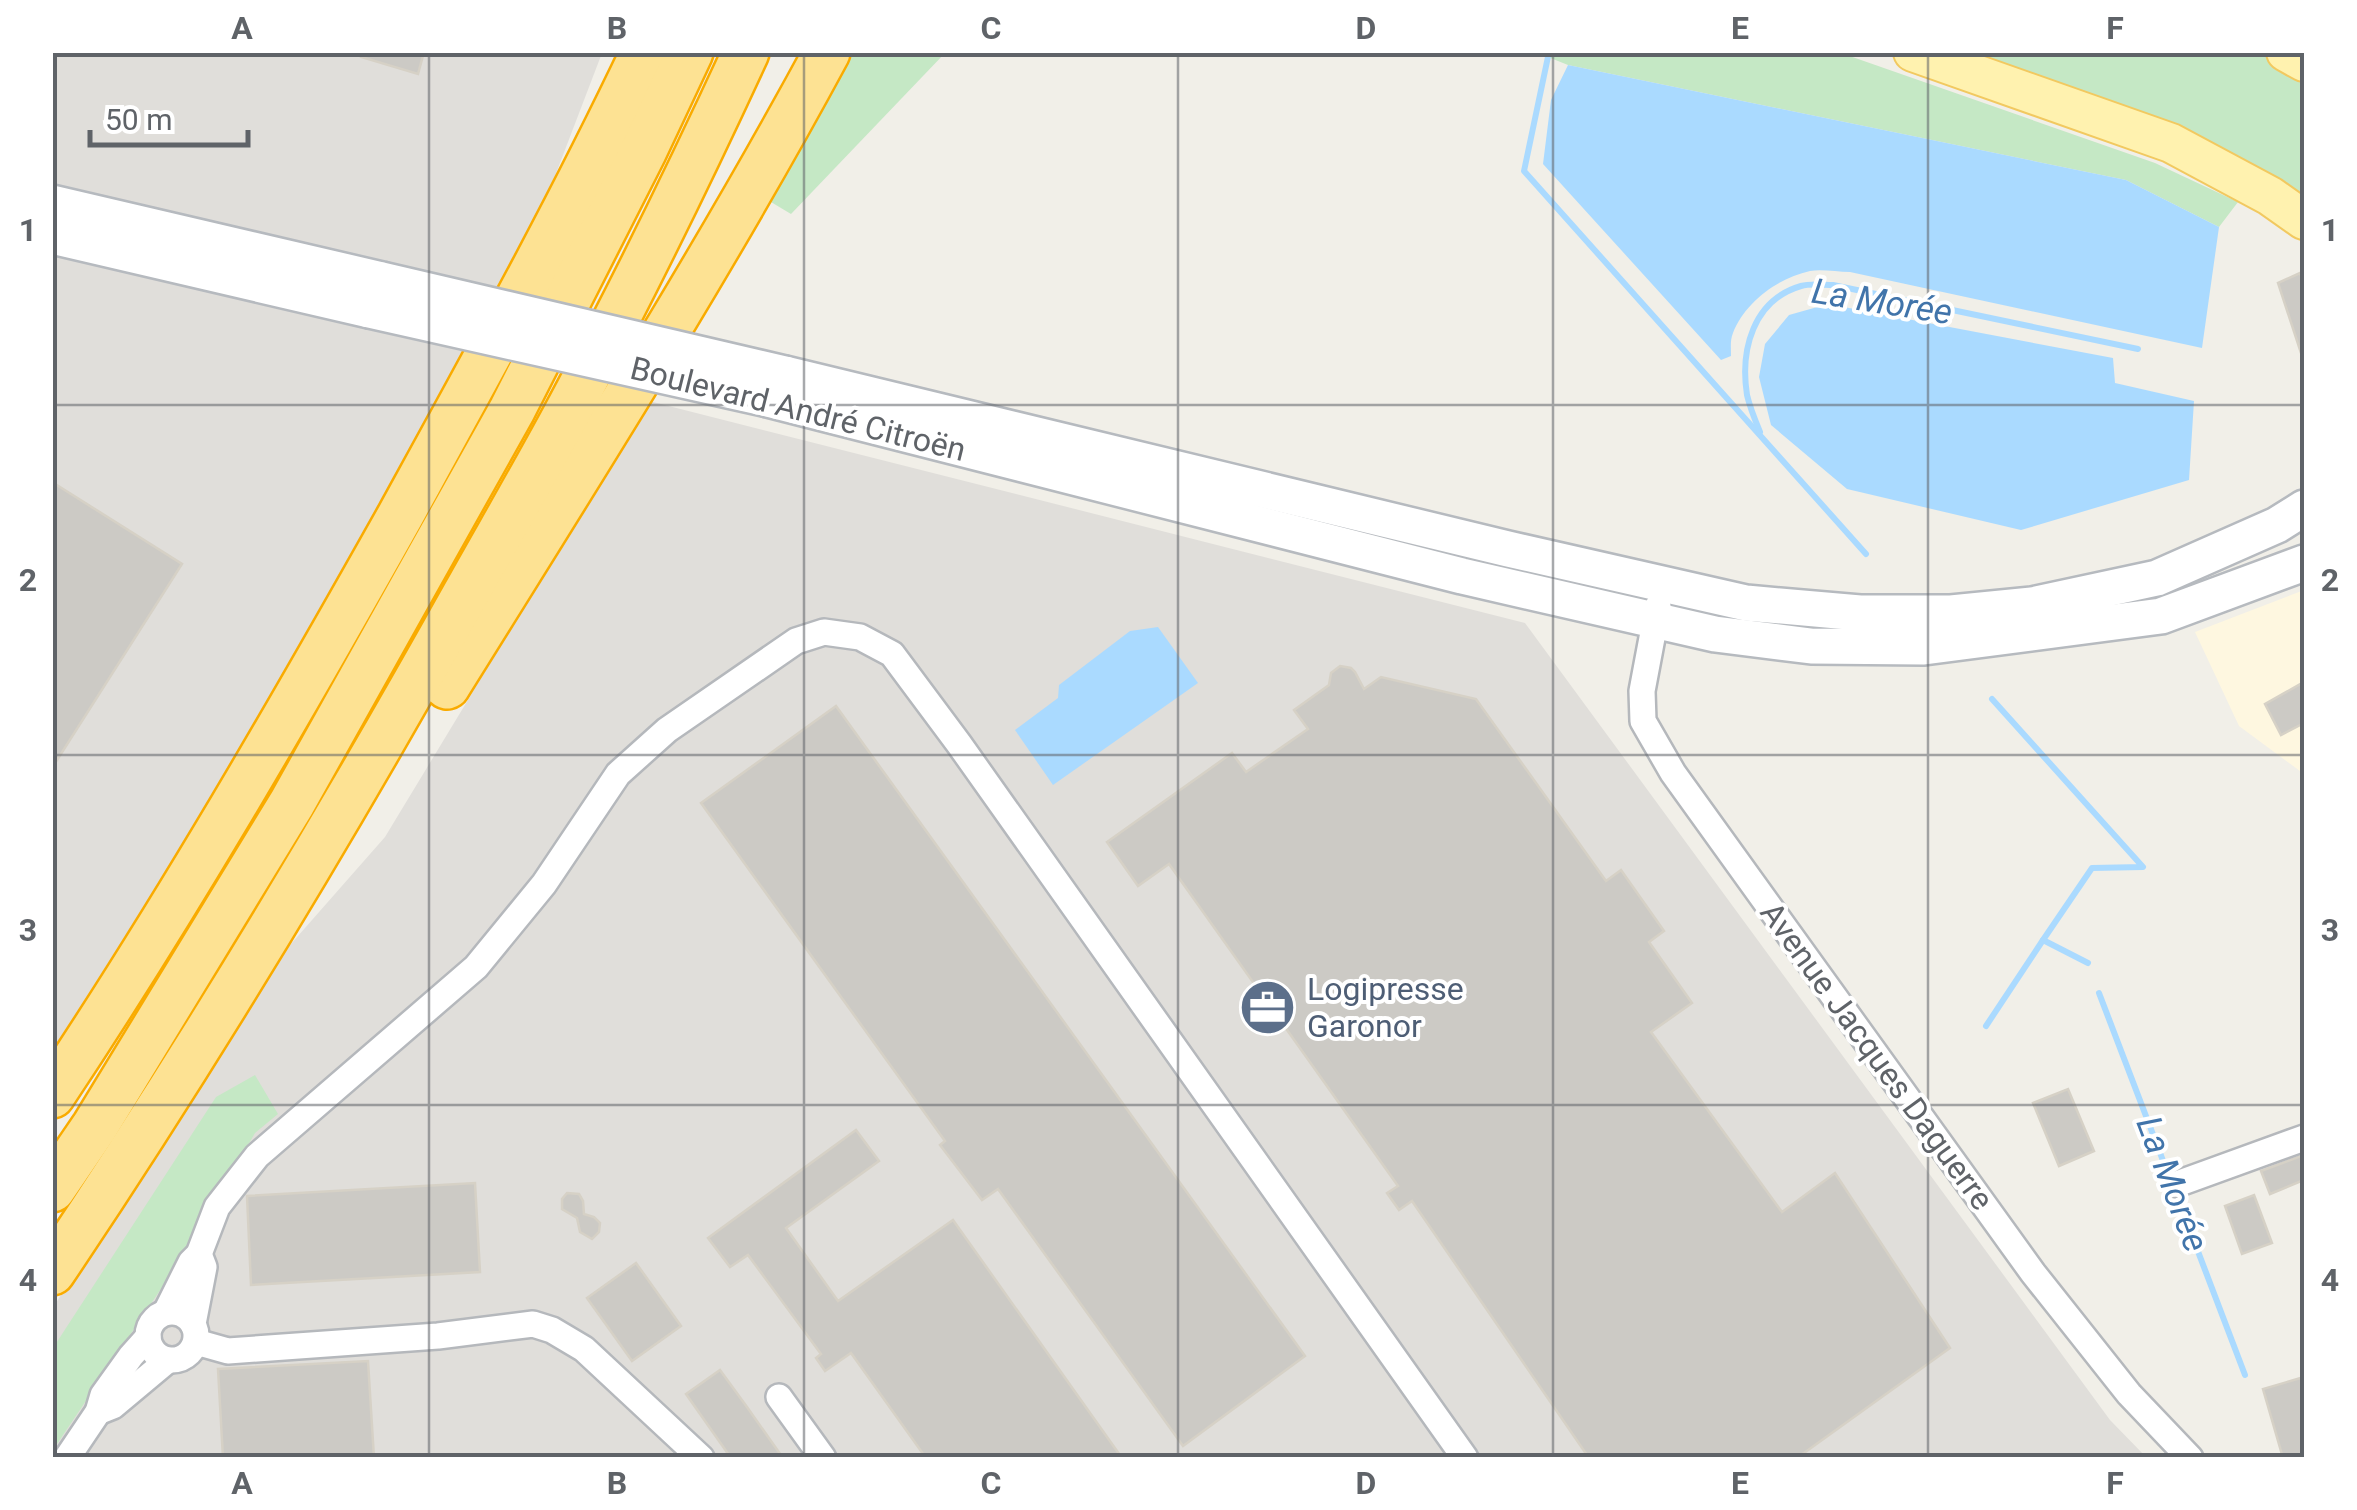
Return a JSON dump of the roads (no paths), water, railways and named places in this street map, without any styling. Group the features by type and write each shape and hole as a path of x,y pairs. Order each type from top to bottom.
{"highway":[{"path":"592,160 584,131 609,52"},
{"path":"52,1095 184,888 311,675 592,160 644,52"},
{"path":"52,1189 95,1126 292,803 484,462 690,52"},
{"path":"52,1272 250,966 366,772 575,398 690,173 746,52"},
{"path":"366,772 408,750 760,174 826,52"}],"main road":[{"path":"1913,52 2171,143 2270,196 2304,220"},
{"path":"2286,52 2304,62"},
{"name":"Boulevard André Citroën","path":"52,203 376,295"},
{"name":"Boulevard André Citroën","path":"52,236 376,295 1746,603 1860,613 1952,612 2032,605 2157,578 2304,508"},
{"name":"Boulevard André Citroën","path":"777,387 1542,594 1714,634 1811,646 1924,647 2161,616 2304,563"}],"street":[{"name":"Avenue Jacques Daguerre","path":"1662,585 1642,691 1643,721 1673,773 2033,1272 2130,1394 2190,1458"},
{"path":"67,1458 98,1412 104,1394 148,1337 152,1321 166,1312 199,1254 217,1207 257,1156 476,967 544,884 618,774 667,730 796,640 824,632 860,637 892,654 1465,1458"},
{"path":"2177,1184 2304,1138"},
{"path":"148,1337 154,1352 168,1360 188,1354 204,1267 199,1254"},
{"path":"166,1312 182,1314 194,1333 228,1351 438,1336 533,1324 584,1349 701,1458"},
{"path":"533,1324 678,1458"},
{"path":"98,1412 114,1406 168,1360"},
{"path":"779,1397 822,1458"}],"water":[{"path":"1568,65 2126,180 2219,227 2202,348 1850,272 1819,270 1786,279 1754,302 1733,333 1731,356 1721,360 1543,164 1551,100"},
{"path":"1828,304 2113,358 2115,383 2194,401 2189,480 2021,530 1847,489 1771,425 1759,377 1765,344 1789,315"},
{"path":"1158,627 1198,683 1053,785 1015,730 1058,698 1059,685 1130,631"}],"waterway":[{"name":"La Morée","path":"1549,52 1524,171 1866,554"},
{"name":"La Morée","path":"1760,432 1747,395 1748,344 1771,303 1805,285 1833,285 2138,349"},
{"name":"La Morée","path":"1992,699 2143,867 2092,868 2043,940 2088,963"},
{"name":"La Morée","path":"1986,1026 2043,940"},
{"name":"La Morée","path":"2099,993 2170,1179"},
{"name":"La Morée","path":"2175,1191 2245,1375"}],"place":[{"name":"Logipresse Garonor","path":"1268,1007"}]}
